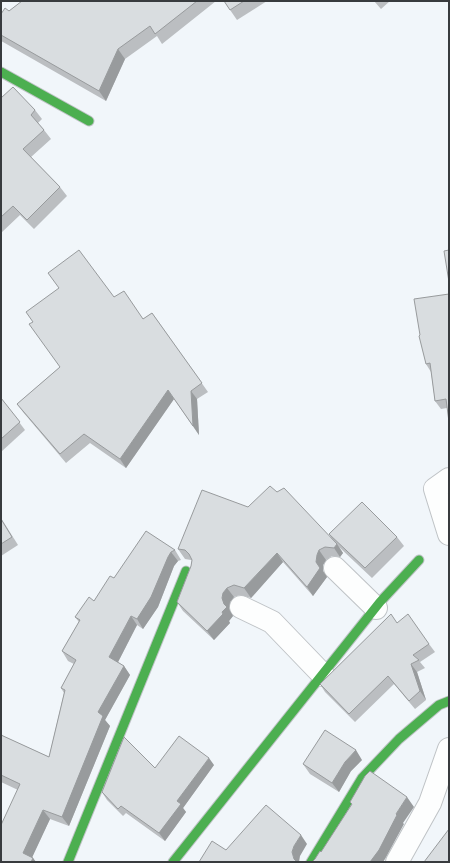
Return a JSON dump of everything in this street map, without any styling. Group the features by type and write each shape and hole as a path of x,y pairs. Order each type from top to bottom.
{"street":[{"path":"1,72 89,121"},
{"path":"449,479 435,489 449,534"},
{"path":"173,862 376,608 419,560"},
{"path":"335,568 376,608"},
{"path":"68,862 186,570"},
{"path":"241,607 272,622 322,675"},
{"path":"311,862 362,778 399,739 439,705 449,701"},
{"path":"397,862 430,802 449,749"}],"building":[{"path":"22,1 197,1 155,34 150,26 118,49 99,91 1,35 1,14 5,8 9,11"},
{"path":"224,1 244,1 230,10"},
{"path":"13,87 35,110 31,115 44,130 23,149 60,187 27,220 13,206 1,217 1,98"},
{"path":"79,250 114,297 124,291 143,319 152,313 202,383 191,391 193,426 168,390 120,459 84,434 60,454 17,404 60,367 29,324 33,322 26,312 59,288 48,273"},
{"path":"449,250 449,282 444,251"},
{"path":"449,294 449,422 446,399 435,401 430,363 426,364 419,336 414,299"},
{"path":"1,398 20,422 1,439"},
{"path":"270,486 277,492 284,488 337,544 334,548 325,547 319,550 316,562 320,568 307,587 277,553 244,588 234,585 227,588 223,593 222,598 227,607 222,612 223,614 207,631 177,602 192,560 185,550 178,549 202,490 248,507"},
{"path":"362,502 397,537 365,568 329,534"},
{"path":"1,519 12,537 1,544"},
{"path":"146,531 175,550 171,552 168,557 151,597 137,619 131,616 109,657 124,666 98,712 103,716 62,817 43,810 23,853 33,858 31,862 1,862 1,825 20,784 1,775 1,735 49,757 65,690 61,688 76,660 62,651 80,620 75,617 89,597 94,601 110,576 114,578"},
{"path":"391,614 397,623 408,614 429,644 413,655 419,660 411,664 420,691 409,701 388,676 349,714 320,684"},
{"path":"325,730 356,750 345,762 332,783 303,764"},
{"path":"179,736 209,758 177,801 181,804 159,833 121,806 118,809 102,792 124,737 155,768"},
{"path":"370,771 407,797 396,814 397,815 379,850 370,862 312,862 320,851 321,852 352,804 350,802 365,776"},
{"path":"266,805 301,835 292,852 294,859 297,862 199,862 212,841 226,850"},
{"path":"449,829 449,862 424,862"}],"traffic: fast":[{"path":"1,72 89,121"},
{"path":"173,862 380,602 419,560"},
{"path":"68,862 186,571"},
{"path":"311,862 362,778 399,739 439,705 449,701"}]}
